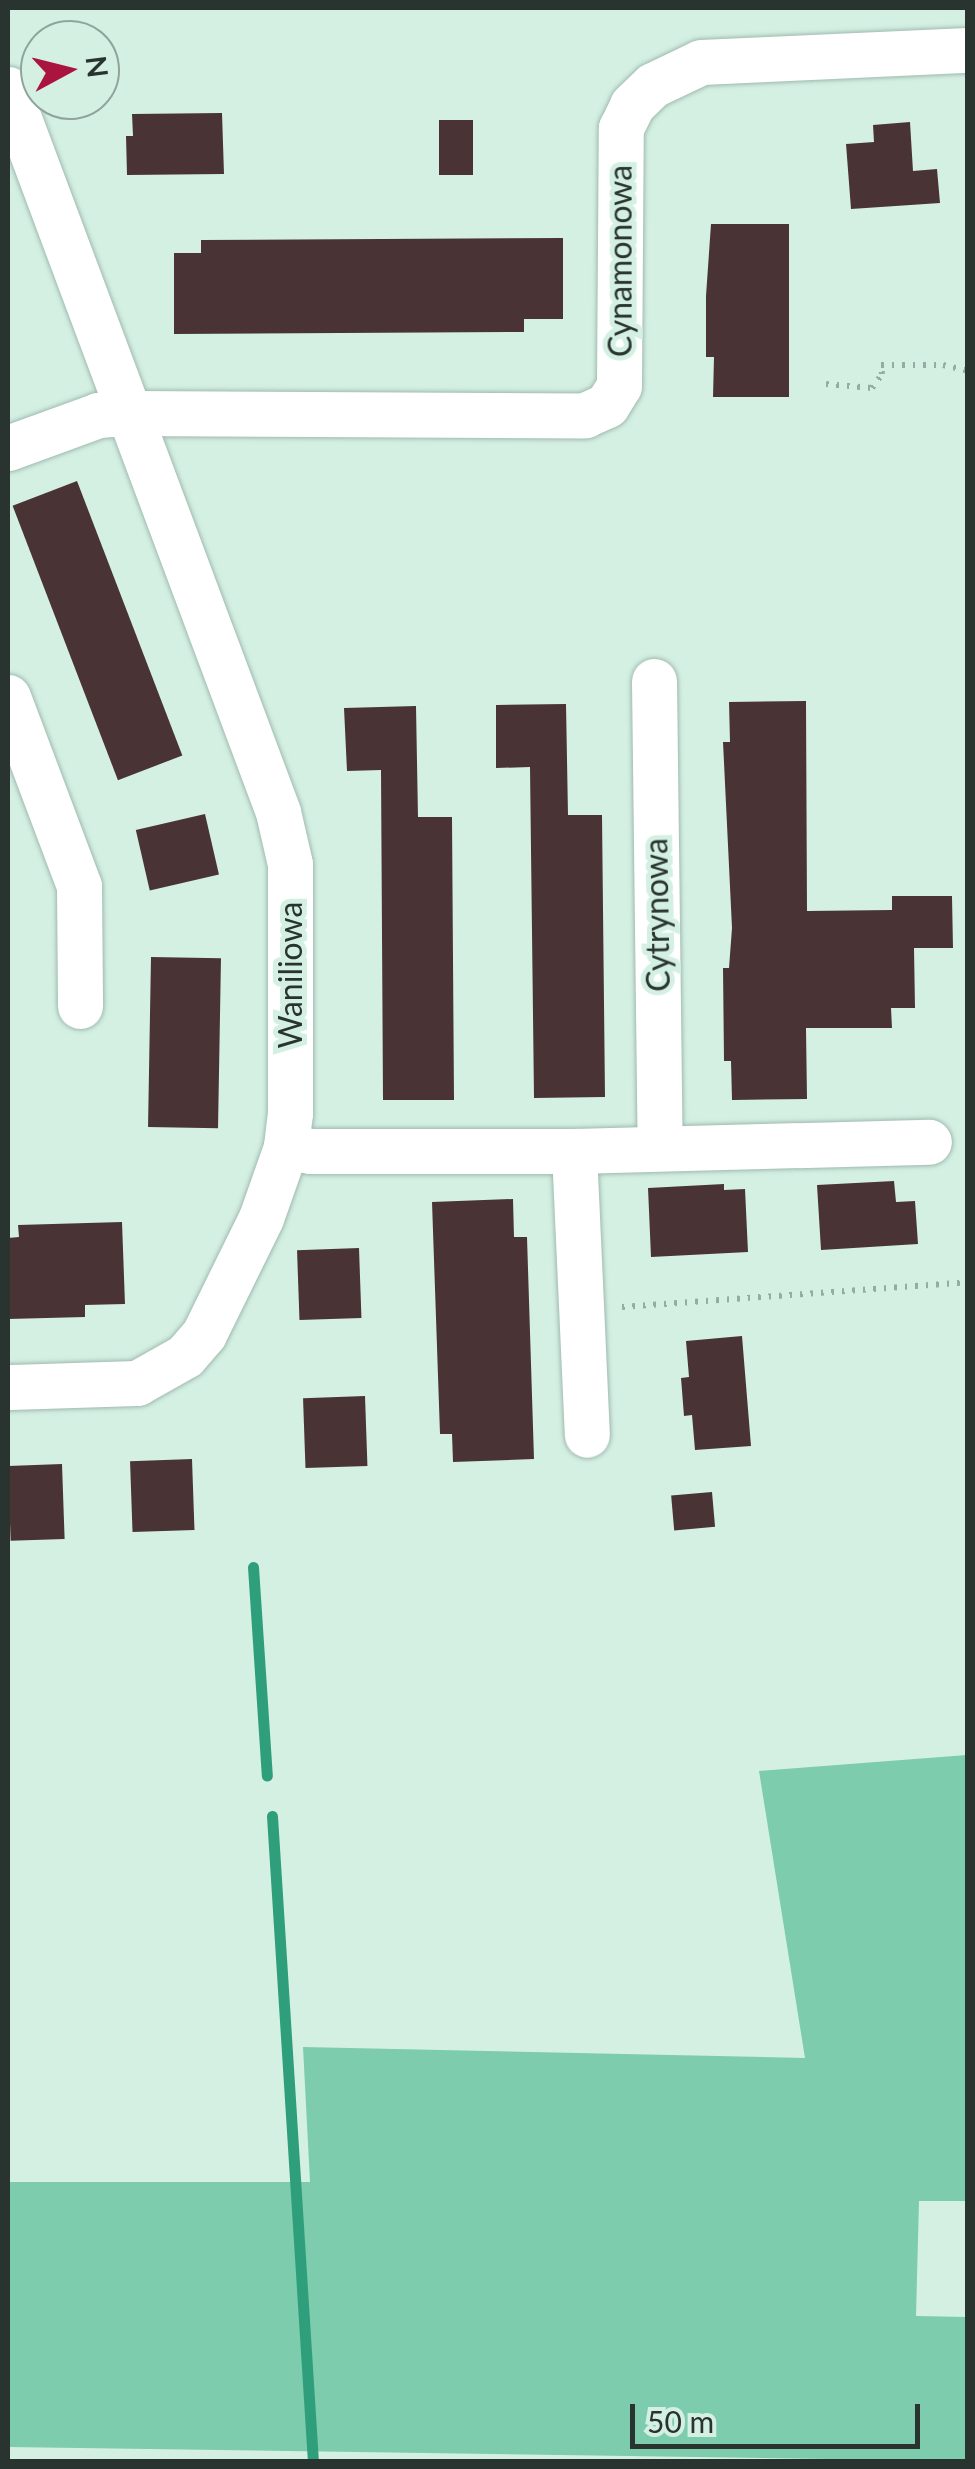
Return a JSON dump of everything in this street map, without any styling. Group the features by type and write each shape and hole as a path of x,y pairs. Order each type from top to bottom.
{"street":[{"name":"Cynamonowa","path":"128,412 585,415 606,405 618,386 620,128 632,104 653,85 701,62 968,50"},
{"name":"Waniliowa","path":"8,89 286,844 290,927 286,1147 260,1218 204,1334 186,1356 138,1382 8,1387"},
{"path":"8,448 98,416 128,412"},
{"name":"Cytrynowa","path":"654,681 660,1148"},
{"path":"8,697 79,886 80,1006"},
{"path":"286,1147 310,1152 574,1151 928,1142"},
{"path":"574,1151 587,1435"}],"path":[{"path":"826,384 872,388 882,374 881,365 943,364 968,371"},
{"path":"581,1310 968,1282"}],"green space":[{"path":"967,1755 967,2201 919,2201 916,2316 967,2317 967,2461 8,2447 8,2182 310,2182 303,2047 805,2058 759,1771"}],"building":[{"path":"222,113 224,174 127,175 126,136 133,136 132,114"},
{"path":"439,120 473,120 473,175 439,175"},
{"path":"910,122 913,171 937,169 940,203 851,209 846,144 874,142 873,125"},
{"path":"711,224 789,224 789,397 713,397 714,357 706,357"},
{"path":"563,238 563,319 524,319 524,332 174,334 174,253 201,253 201,240"},
{"path":"77,481 182,755 118,780 13,506"},
{"path":"806,701 807,911 892,910 892,896 952,896 953,948 914,948 915,1008 891,1008 892,1028 806,1028 807,1099 732,1100 731,1061 724,1061 723,968 729,968 732,928 723,742 730,742 729,702"},
{"path":"566,704 568,815 602,815 605,1097 534,1098 530,767 496,768 496,705"},
{"path":"416,706 418,817 452,817 454,1100 383,1100 381,770 347,771 344,708"},
{"path":"205,814 219,874 150,890 136,830"},
{"path":"151,957 221,958 218,1128 148,1127"},
{"path":"894,1181 896,1202 915,1201 918,1244 821,1250 817,1185"},
{"path":"724,1184 724,1190 745,1189 748,1252 651,1257 648,1188"},
{"path":"513,1199 514,1237 527,1237 534,1459 453,1462 452,1434 440,1434 432,1202"},
{"path":"122,1222 125,1304 85,1305 85,1317 8,1319 8,1238 19,1237 18,1225"},
{"path":"359,1248 361,1318 299,1320 297,1250"},
{"path":"742,1336 751,1446 695,1450 692,1415 684,1416 681,1378 689,1377 686,1341"},
{"path":"365,1396 367,1466 305,1468 303,1398"},
{"path":"192,1459 194,1530 133,1532 130,1461"},
{"path":"62,1464 65,1539 11,1541 8,1466"},
{"path":"712,1492 715,1527 674,1530 671,1496"}],"waterway":[{"path":"253,1567 267,1776"},
{"path":"272,1816 313,2462"}]}
